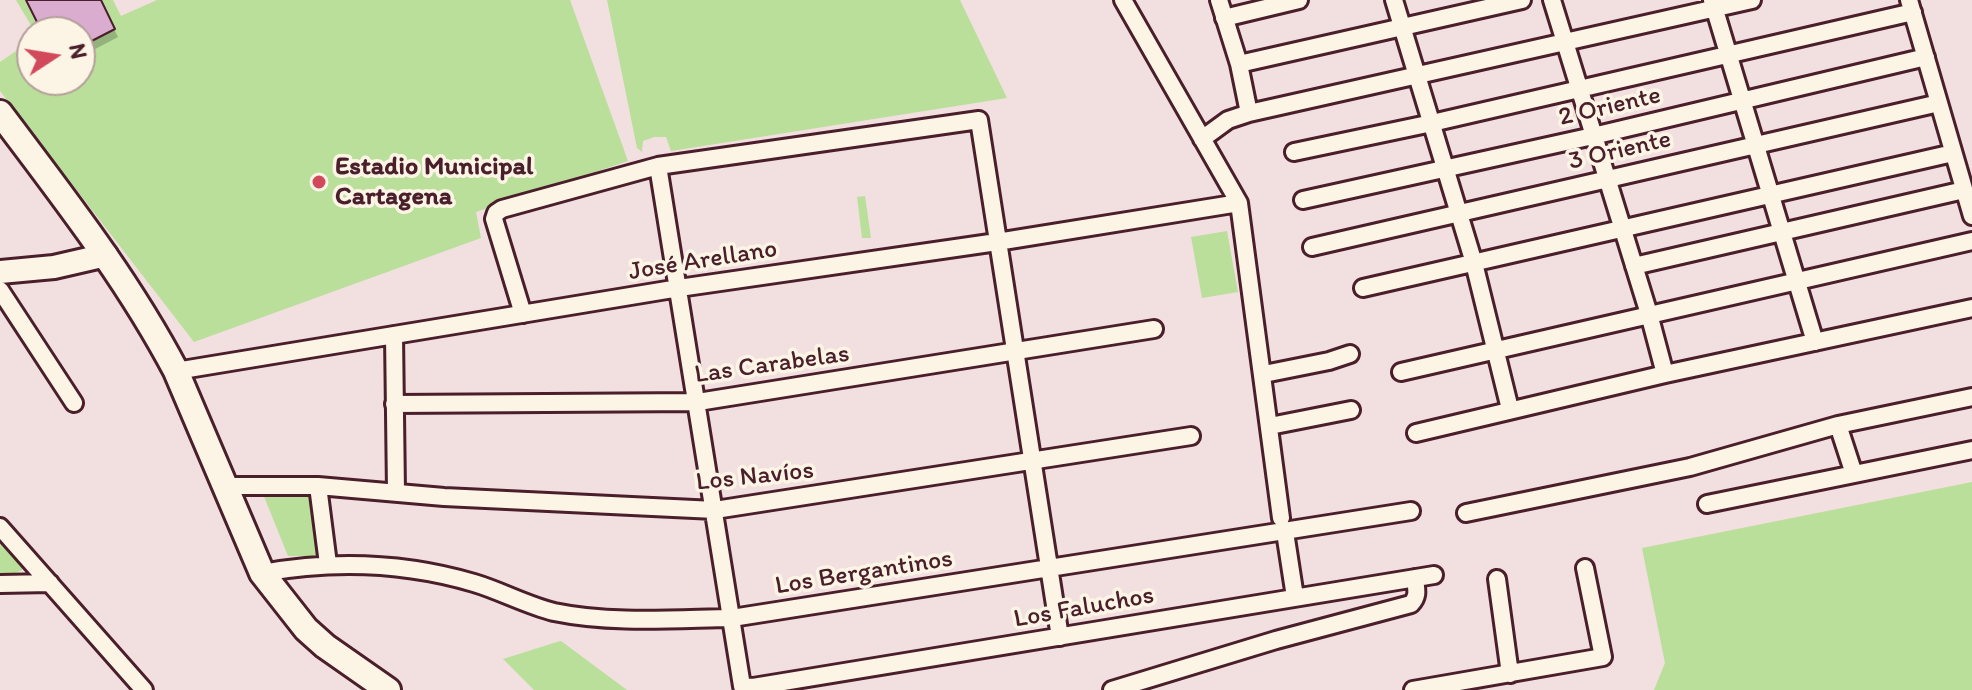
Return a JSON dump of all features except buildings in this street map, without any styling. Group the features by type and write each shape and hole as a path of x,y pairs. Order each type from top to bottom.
{"main road":[{"path":"0,113 106,255 145,315 176,371 262,573 306,629 388,690"}],"street":[{"path":"1123,0 1239,203 1295,597"},
{"path":"1219,0 1239,64 1249,113"},
{"path":"1224,18 1299,0"},
{"path":"1394,0 1474,263 1510,409"},
{"path":"1239,64 1522,0"},
{"path":"1552,0 1665,374"},
{"path":"1202,139 1228,120 1249,113 1565,43 1713,4 1752,0"},
{"path":"1713,4 1815,342"},
{"path":"1294,152 1728,56 1911,6 1972,216"},
{"name":"2 Oriente","path":"1303,200 1593,136 1926,57"},
{"name":"3 Oriente","path":"1312,247 1939,103"},
{"path":"523,314 494,219 496,213 658,166 979,120 1060,637"},
{"path":"1363,288 1953,153"},
{"path":"658,166 732,618"},
{"path":"1634,266 1964,190"},
{"name":"José Arellano","path":"176,371 679,288 1239,203"},
{"path":"1401,372 1972,241"},
{"path":"0,272 54,267 106,255"},
{"path":"0,290 74,403"},
{"path":"1416,433 1665,374 1972,308"},
{"name":"Las Carabelas","path":"394,404 698,402 1154,329"},
{"path":"394,335 396,492"},
{"path":"1264,374 1350,354"},
{"path":"1466,513 1690,467 1838,425 1972,397"},
{"path":"1270,426 1351,410"},
{"path":"1838,425 1854,474"},
{"name":"Los Navíos","path":"224,486 318,486 444,497 715,510 1191,436"},
{"path":"1707,504 1972,450"},
{"path":"318,486 328,564"},
{"name":"Los Bergantinos","path":"262,573 328,564 370,564 421,570 479,584 528,604 579,616 625,620 732,618 1283,525 1411,511"},
{"path":"0,527 144,690"},
{"path":"1413,690 1603,657 1585,568"},
{"name":"Los Faluchos","path":"732,618 742,686 753,687 1434,575"},
{"path":"1112,690 1276,640 1411,604 1417,594 1415,578"},
{"path":"1497,579 1510,674"},
{"path":"0,584 50,583"}],"green space":[{"name":"Estadio Municipal Cartagena","path":"16,0 113,0 121,16 157,0 570,0 628,161 476,212 481,238 194,342 0,91 0,62 16,51 16,96 96,96 96,16 26,16"},
{"path":"607,0 960,0 1007,98 671,151 666,137 654,137 643,141 642,152 637,148"},
{"path":"865,196 871,238 862,238 857,197"},
{"path":"1227,231 1238,292 1202,298 1191,237"},
{"path":"1972,482 1972,690 1654,690 1665,663 1642,548"},
{"path":"261,489 315,490 323,556 288,556"},
{"path":"0,539 23,565 22,570 12,575 0,574"},
{"path":"560,641 627,690 534,690 503,659"}],"place":[{"name":"Estadio Municipal Cartagena","path":"319,182"}]}
